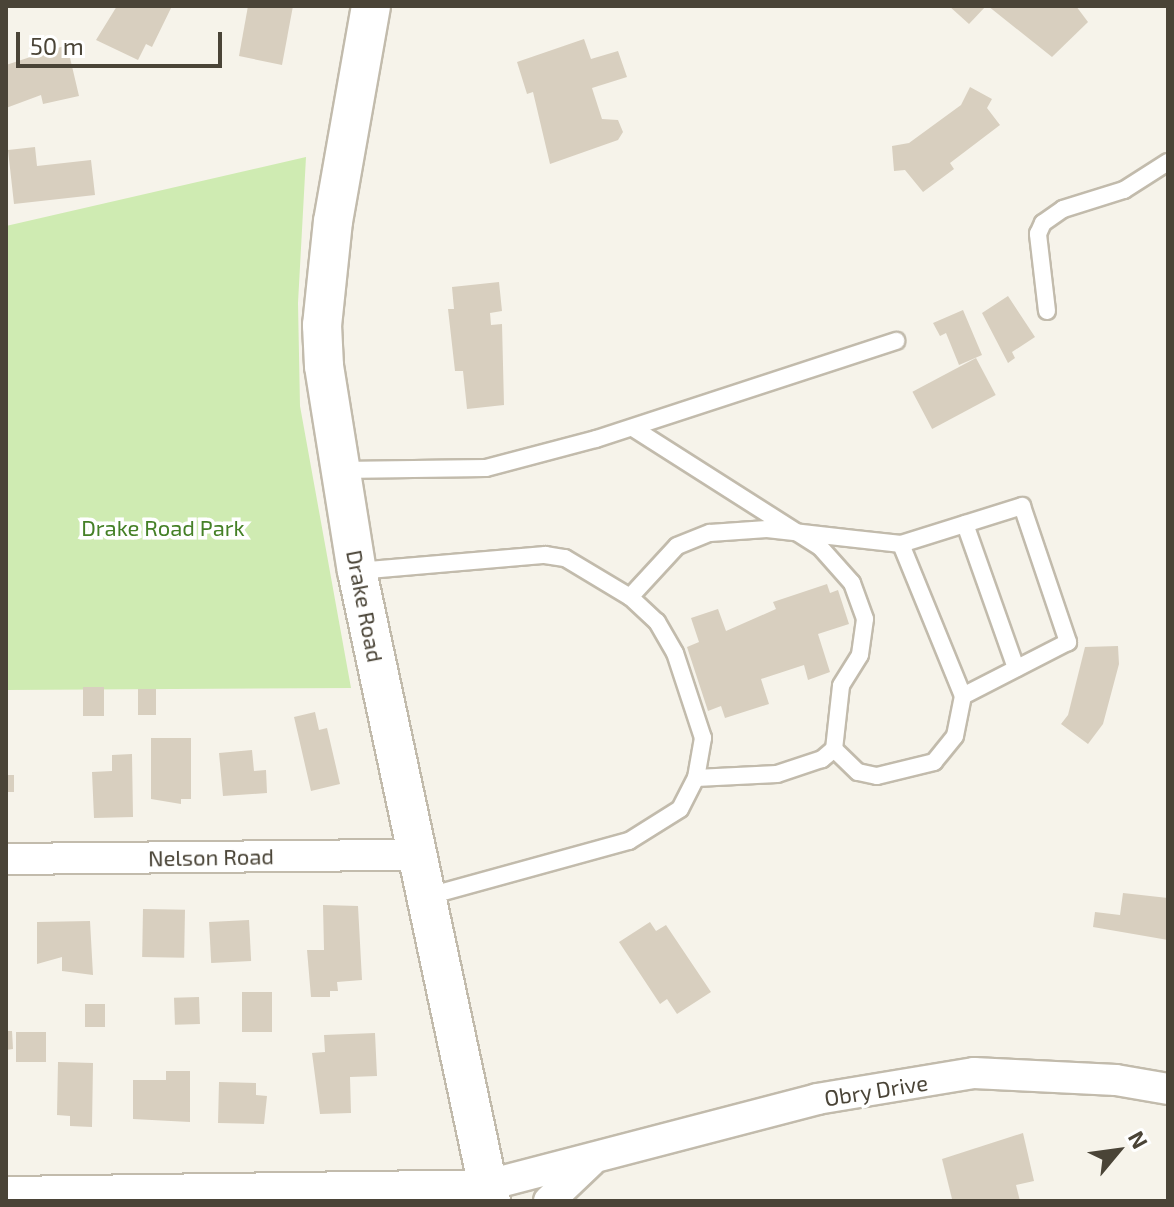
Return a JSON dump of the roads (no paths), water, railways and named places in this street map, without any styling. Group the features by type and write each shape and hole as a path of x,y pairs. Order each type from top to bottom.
{"street":[{"name":"Drake Road","path":"371,6 333,221 322,325 339,470 357,571 489,1193"},
{"name":"Nelson Road","path":"6,859 416,855"},
{"name":"Obry Drive","path":"6,1192 489,1193 512,1174 591,1161 843,1093 974,1073 1116,1080 1168,1089"},
{"name":"Obry Drive","path":"549,1201 591,1161"}],"lane":[{"path":"1047,311 1038,234 1043,223 1063,209 1124,190 1168,162"},
{"path":"339,470 486,468 633,428 896,341"},
{"path":"633,428 820,547 852,583 865,619 860,655 841,686 834,749 822,759 777,774 696,778"},
{"path":"630,597 677,546 710,533 767,529 901,544 1022,506 1068,642 963,696"},
{"path":"965,524 1016,668"},
{"path":"834,749 858,772 877,776 934,762 955,736 963,696 901,544"},
{"path":"357,571 545,555 565,558 630,597 657,622 694,701 703,738 696,778 680,809 629,841 425,897"}],"park label":[{"name":"Drake Road Park","path":"163,528"}]}
